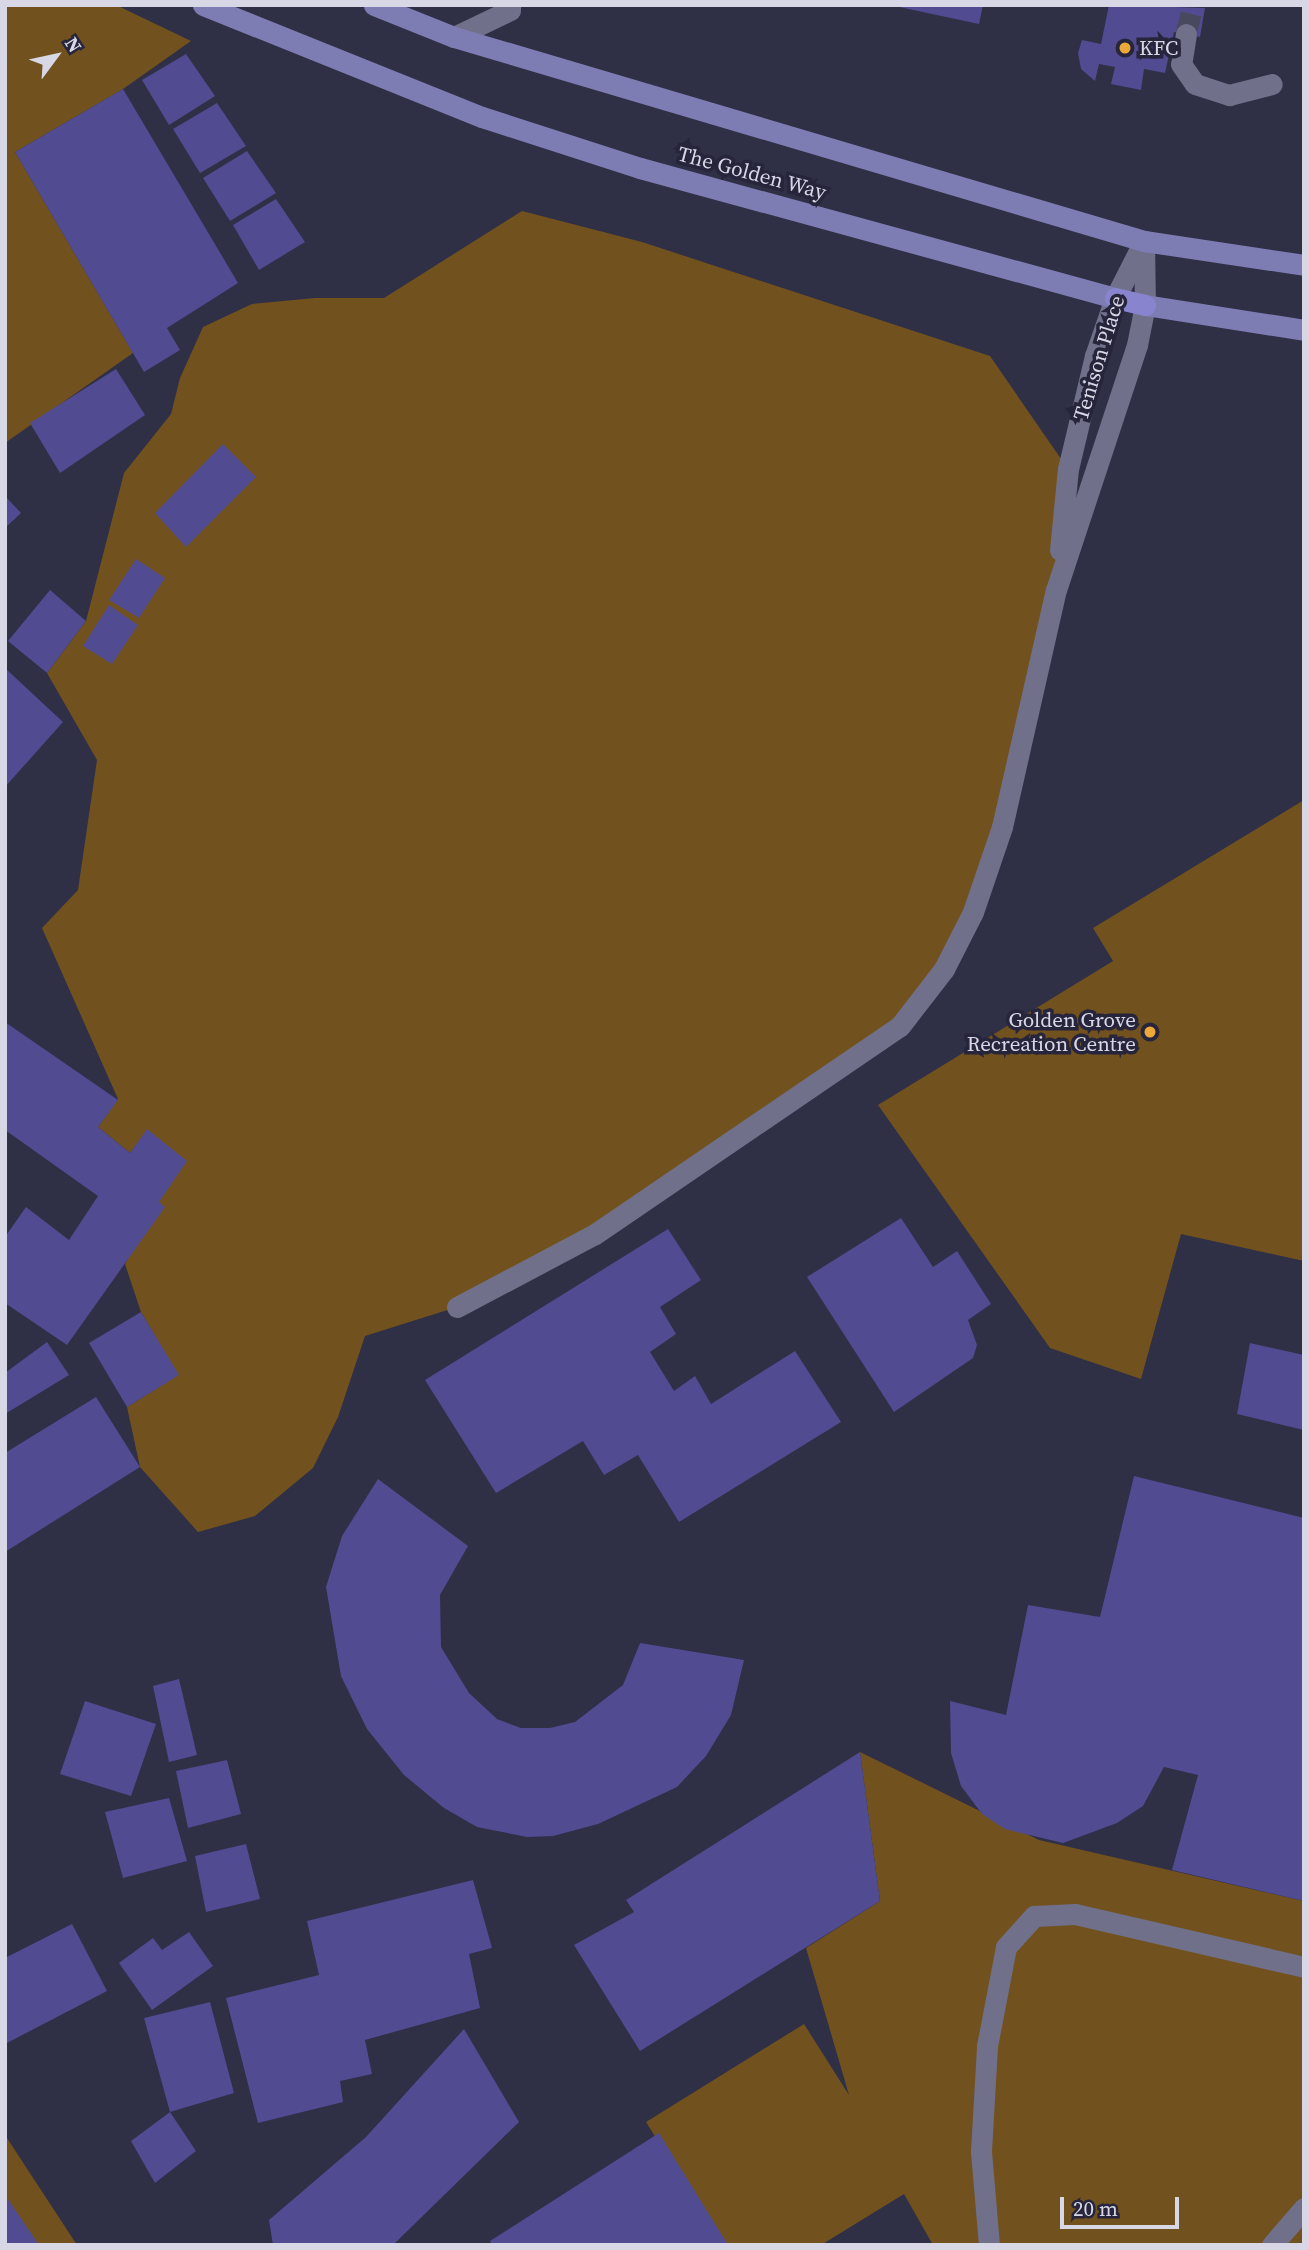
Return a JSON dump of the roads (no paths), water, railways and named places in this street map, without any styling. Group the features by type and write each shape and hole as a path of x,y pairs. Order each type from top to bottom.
{"highway":[{"name":"The Golden Way","path":"1115,298 1144,304"}],"main road":[{"name":"The Golden Way","path":"203,5 508,126 640,168 1115,298"},
{"name":"The Golden Way","path":"374,5 454,37 1144,241 1304,265"},
{"name":"The Golden Way","path":"1144,304 1304,331"}],"street":[{"path":"454,37 510,10 510,5"},
{"path":"1186,34 1181,64 1195,84 1229,94 1272,84"},
{"name":"Tenison Place","path":"1056,590 1068,469 1095,356 1115,298 1144,241"},
{"name":"Tenison Place","path":"457,1307 595,1234 900,1026 944,969 973,912 1002,827 1056,590 1138,345 1144,304 1144,241"},
{"path":"989,2245 981,2151 987,2046 1006,1947 1034,1916 1075,1914 1304,1967"},
{"path":"1272,2245 1304,2208"}],"tunnel":[{"path":"1186,34 1193,5"}],"place":[{"name":"KFC","path":"1125,48"},
{"name":"Golden Grove Recreation Centre","path":"1150,1032"}]}
